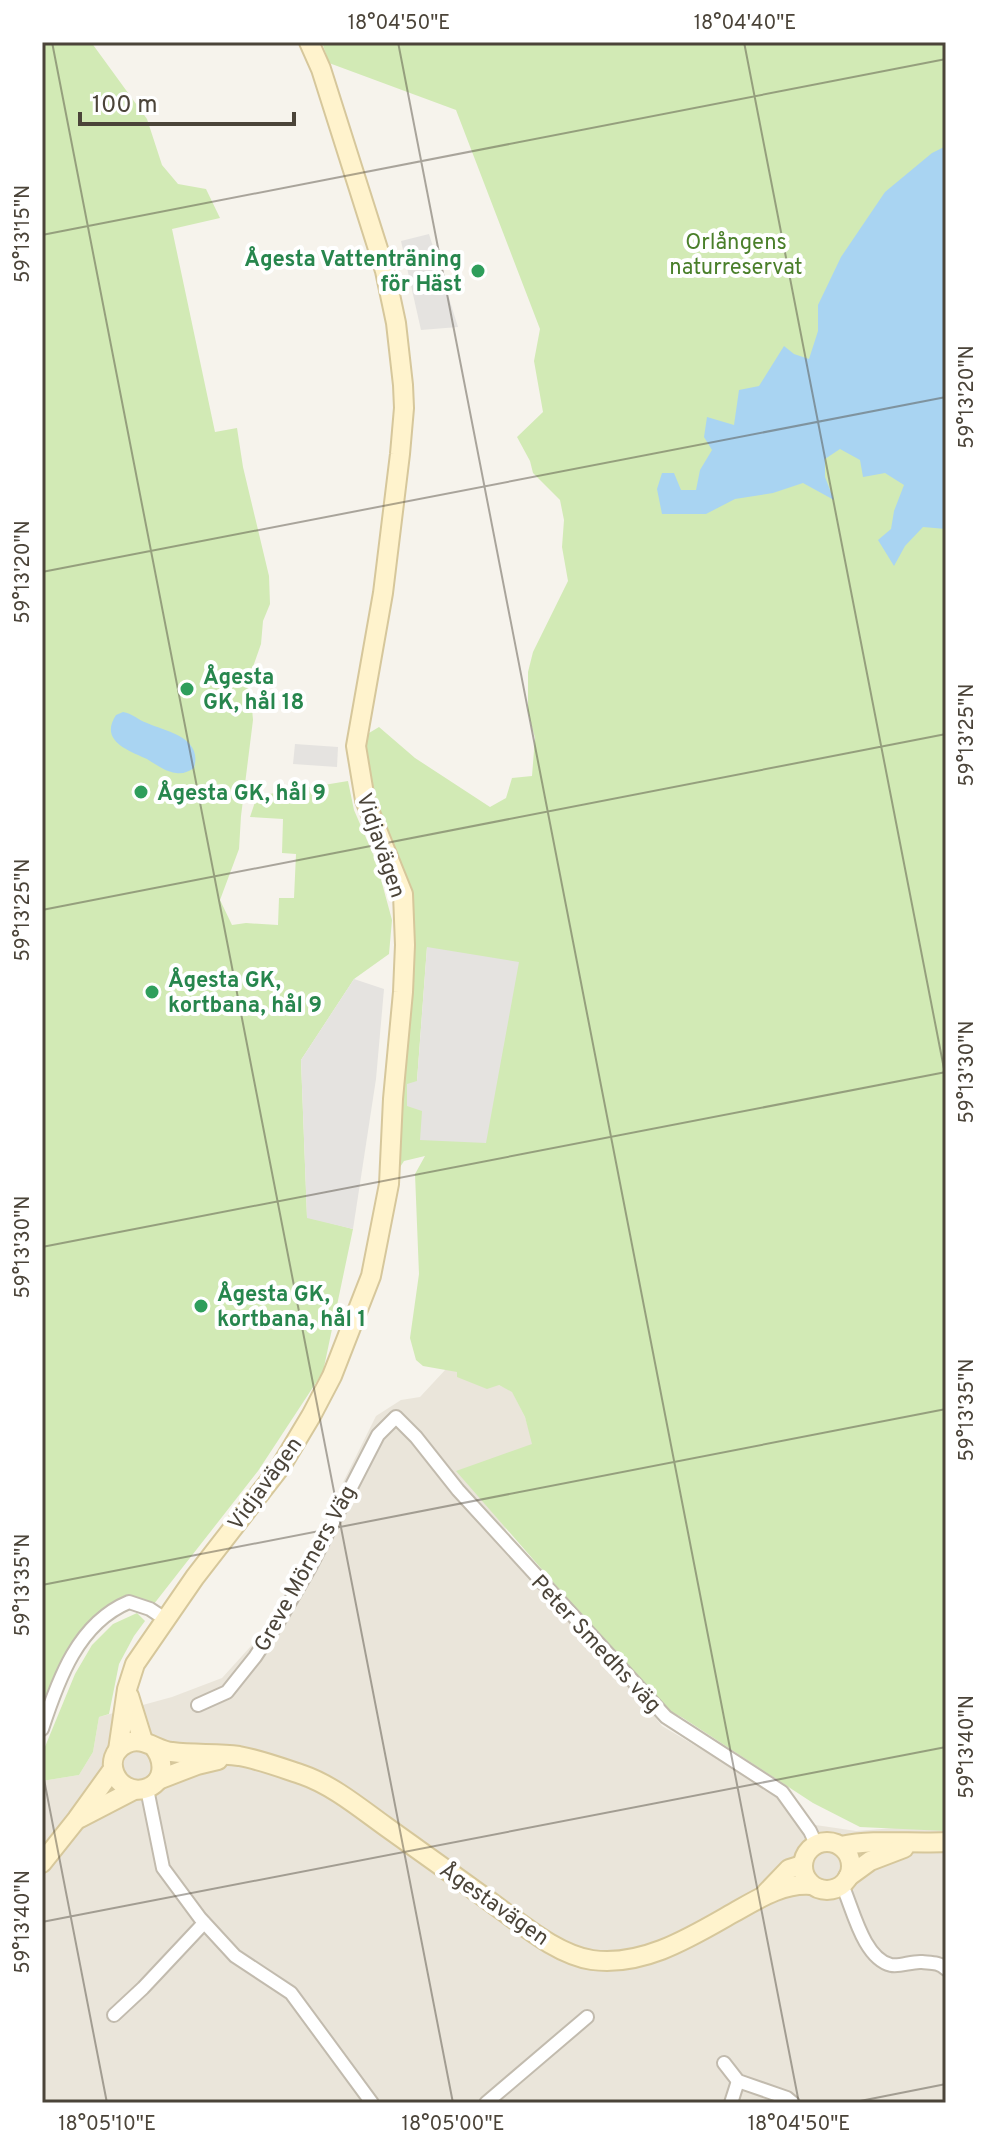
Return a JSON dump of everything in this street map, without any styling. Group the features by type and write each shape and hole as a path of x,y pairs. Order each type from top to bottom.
{"street":[{"name":"Vidjavägen","path":"118,1750 127,1689 135,1664 195,1577 281,1466 332,1376 371,1276 389,1184 403,992 403,894 365,800 356,746 383,593 400,454 404,408 401,362 385,271 321,69 309,42"},
{"name":"Greve Mörners Väg","path":"198,1705 227,1692 255,1657 309,1569 378,1435 396,1417"},
{"name":"Peter Smedhs väg","path":"396,1417 458,1490 666,1717 782,1792 816,1844"},
{"path":"42,1729 63,1672 94,1625 113,1609 129,1602 150,1609 165,1619"},
{"path":"127,1689 148,1744 160,1754 162,1769 146,1786 123,1786 116,1779 113,1769 118,1750 131,1741 148,1744"},
{"name":"Ågestavägen","path":"148,1744 170,1752 257,1760 315,1779 526,1928 571,1954 591,1960 642,1958 695,1934 764,1895 797,1884 811,1885"},
{"name":"Ågestavägen","path":"77,1819 197,1765 237,1756"},
{"path":"42,1863 113,1769"},
{"path":"146,1786 163,1868 204,1923 235,1956 291,1993 372,2103"},
{"path":"841,1846 864,1841 946,1842"},
{"path":"918,1843 870,1861 843,1882 825,1890 811,1885 803,1872 806,1853 816,1844 833,1842 841,1846 851,1864 843,1882 845,1892 867,1946 878,1959 893,1965 915,1962 941,1964 946,1969"},
{"name":"Ågestavägen","path":"764,1895 789,1869 802,1865"},
{"path":"114,2015 204,1923"},
{"path":"486,2103 587,2017"},
{"path":"724,2063 738,2081 787,2098 793,2103"},
{"path":"731,2103 738,2081"}],"shaded area":[{"path":"429,234 458,327 421,330 401,241"},
{"path":"295,744 338,747 337,767 293,764"},
{"path":"427,947 519,962 486,1143 420,1140 422,1111 407,1106 407,1084 417,1081"},
{"path":"354,979 384,989 376,1079 353,1229 307,1218 301,1060"},
{"path":"446,1369 483,1378 512,1391 533,1443 527,1455 489,1471 515,1561 616,1669 662,1726 782,1797 802,1823 856,1831 946,1824 946,2103 42,2103 42,1781 79,1775 93,1752 99,1717 172,1697 222,1678 261,1635 299,1571 376,1416 401,1400 420,1397"}],"green space":[{"path":"42,42 91,42 147,119 162,165 178,184 206,189 220,218 172,229 215,432 237,428 269,576 270,604 263,621 261,644 247,684 253,720 239,849 220,900 232,925 278,925 279,898 294,898 296,854 282,853 283,819 250,817 257,796 348,781 354,810 376,861 392,920 389,954 354,979 301,1060 307,1217 353,1229 323,1372 258,1471 150,1609 129,1602 78,1645 42,1729"},
{"name":"Orlångens naturreservat","path":"322,42 946,42 946,1831 860,1827 813,1803 661,1706 456,1471 532,1444 525,1417 512,1392 499,1385 487,1389 457,1377 457,1372 423,1366 416,1360 410,1338 419,1274 415,1174 425,1156 404,1161 389,1184 403,895 358,766 369,733 379,727 415,758 490,807 506,798 512,778 532,776 535,738 528,711 528,672 533,652 568,581 562,547 564,520 560,500 533,473 517,437 543,412 534,361 540,329 456,110 329,63","holes":["427,947 486,1143 422,1110 417,1081"]},
{"path":"137,1613 145,1621 119,1664 109,1714 99,1717 93,1752 79,1775 42,1781 42,1754 75,1674 92,1645 113,1624"}],"water":[{"path":"946,146 946,529 923,527 905,546 894,566 878,540 891,529 904,485 885,473 863,477 860,460 840,449 825,459 825,477 834,500 803,483 773,493 735,499 706,514 662,514 657,489 662,473 674,473 681,490 696,490 700,470 712,450 704,437 707,417 734,425 739,390 759,386 784,346 794,354 809,359 818,331 818,305 841,257 885,192 932,153"},
{"path":"123,712 181,737 193,749 194,768 181,773 168,771 124,748 111,732 116,715"}],"place":[{"name":"Ågesta Vattenträning för Häst","path":"478,271"},
{"name":"Ågesta GK, hål 18","path":"187,689"},
{"name":"Ågesta GK, hål 9","path":"141,792"},
{"name":"Ågesta GK, kortbana, hål 9","path":"152,992"},
{"name":"Ågesta GK, kortbana, hål 1","path":"201,1306"}]}
